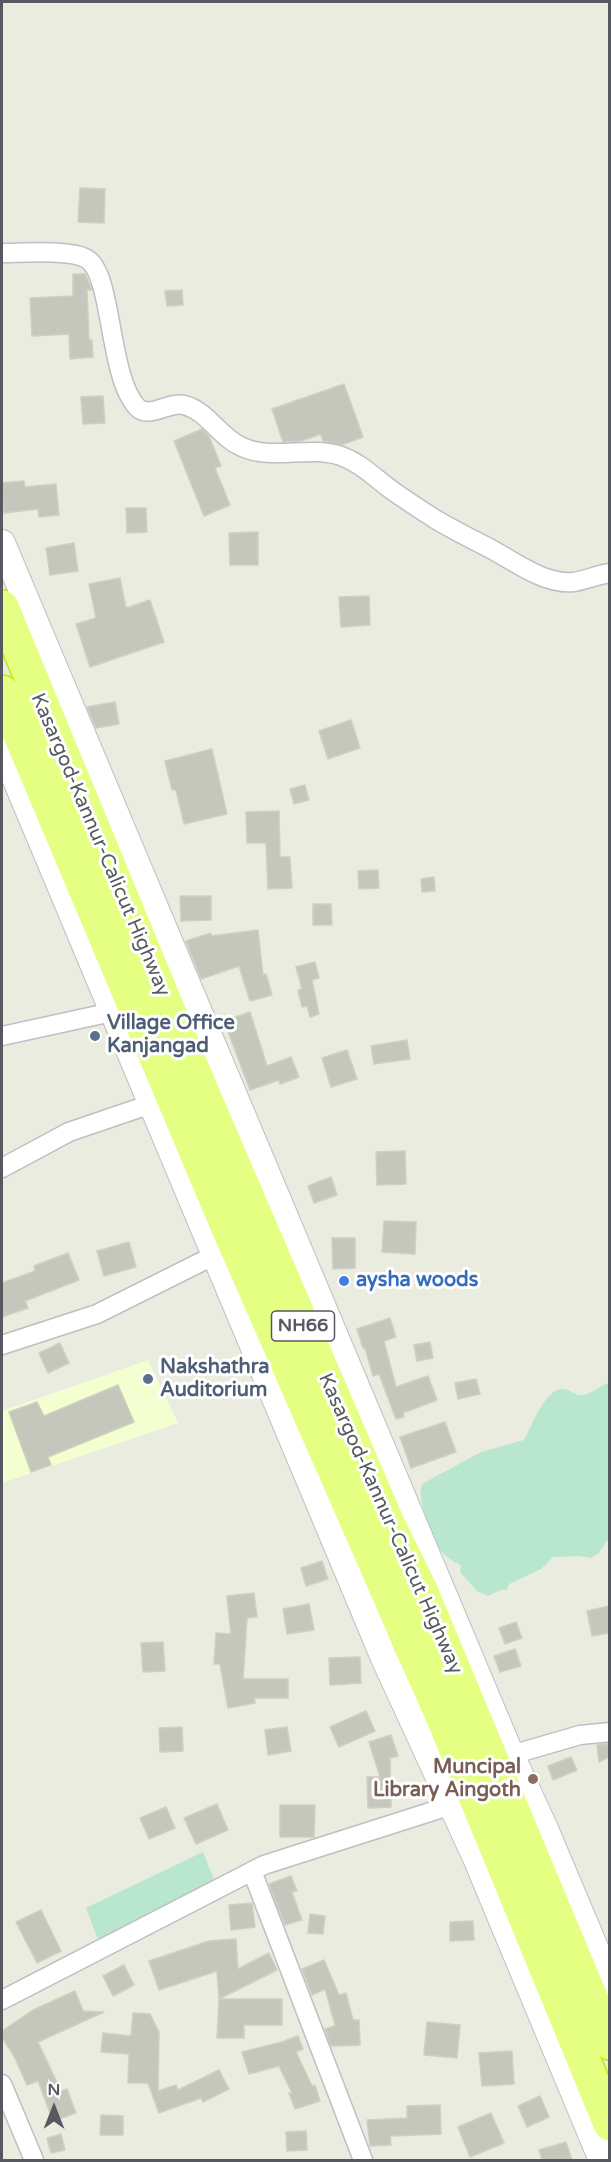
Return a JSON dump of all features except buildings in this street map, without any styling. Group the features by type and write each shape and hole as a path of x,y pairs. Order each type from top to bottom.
{"highway":[{"name":"Kasargod-Kannur-Calicut Highway","path":"2,607 200,1086 388,1523 425,1600 609,2043"},
{"name":"Kasargod-Kannur-Calicut Highway","path":"2,692 218,1204 442,1716 609,2124"}],"street":[{"path":"2,253 61,253 87,259 94,266 104,293 110,331 124,384 129,397 141,410 147,412 175,404 185,405 196,411 226,438 243,448 261,452 338,455 355,462 378,481 436,520 525,568 552,579 574,582 609,573"},
{"path":"2,543 609,1983"},
{"path":"2,747 384,1658 476,1858 602,2160"},
{"path":"2,1036 112,1012"},
{"path":"2,1168 69,1132 152,1104"},
{"path":"2,1345 97,1314 215,1255"},
{"path":"511,1755 580,1735 609,1732"},
{"path":"2,2000 264,1865 452,1805"},
{"path":"252,1871 363,2160"},
{"path":"2,2084 34,2160"}],"shaded area":[{"path":"148,1360 178,1423 2,1483 2,1411"},
{"path":"609,1383 609,1538 598,1554 591,1558 553,1557 541,1569 509,1584 507,1590 501,1590 488,1596 477,1591 460,1572 461,1565 446,1556 432,1537 422,1501 422,1484 481,1452 524,1440 544,1402 556,1391 565,1389 578,1395 584,1395"},
{"path":"203,1852 215,1882 99,1942 86,1908"}],"place":[{"name":"Village Office Kanjangad","path":"95,1036"},
{"name":"aysha woods","path":"344,1281"},
{"name":"Nakshathra Auditorium","path":"148,1379"},
{"name":"Muncipal Library Aingoth","path":"533,1779"}]}
